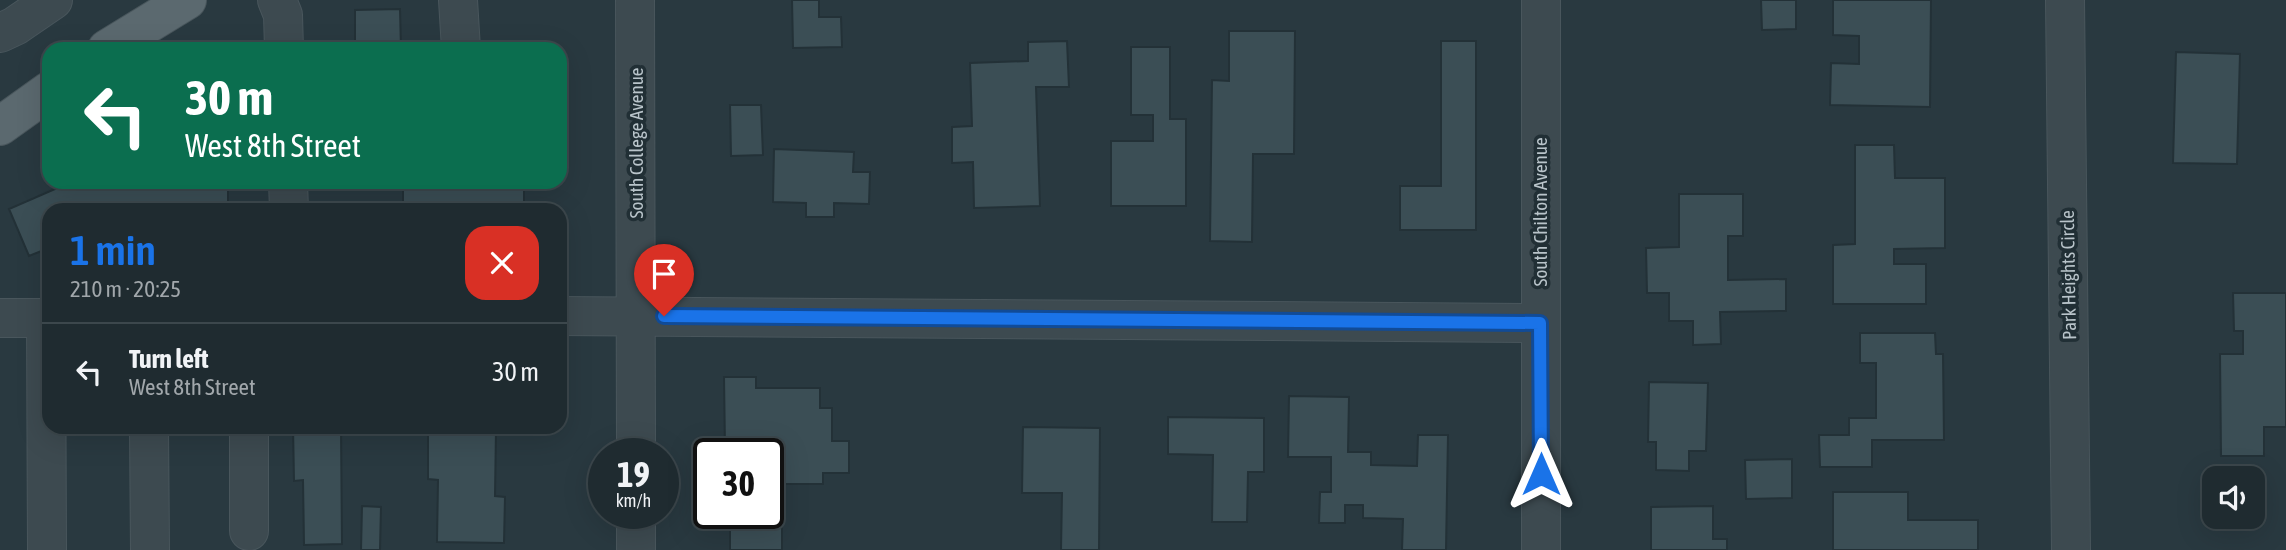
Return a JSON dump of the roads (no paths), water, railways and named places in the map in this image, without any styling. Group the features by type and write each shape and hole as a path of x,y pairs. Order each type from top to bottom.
{"main road":[{"path":"118,42 187,0"},
{"path":"0,126 42,96"}],"street":[{"path":"0,33 53,0"},
{"path":"277,0 283,15 284,42"},
{"path":"458,0 461,42"},
{"name":"South College Avenue","path":"635,0 636,438"},
{"name":"South Chilton Avenue","path":"1541,0 1541,550"},
{"name":"Park Heights Circle","path":"2065,0 2071,550"},
{"path":"567,316 1540,323"},
{"path":"0,318 42,318"},
{"path":"47,434 47,550"},
{"path":"149,434 150,550"},
{"path":"249,434 249,531"},
{"path":"636,529 636,550"}]}
